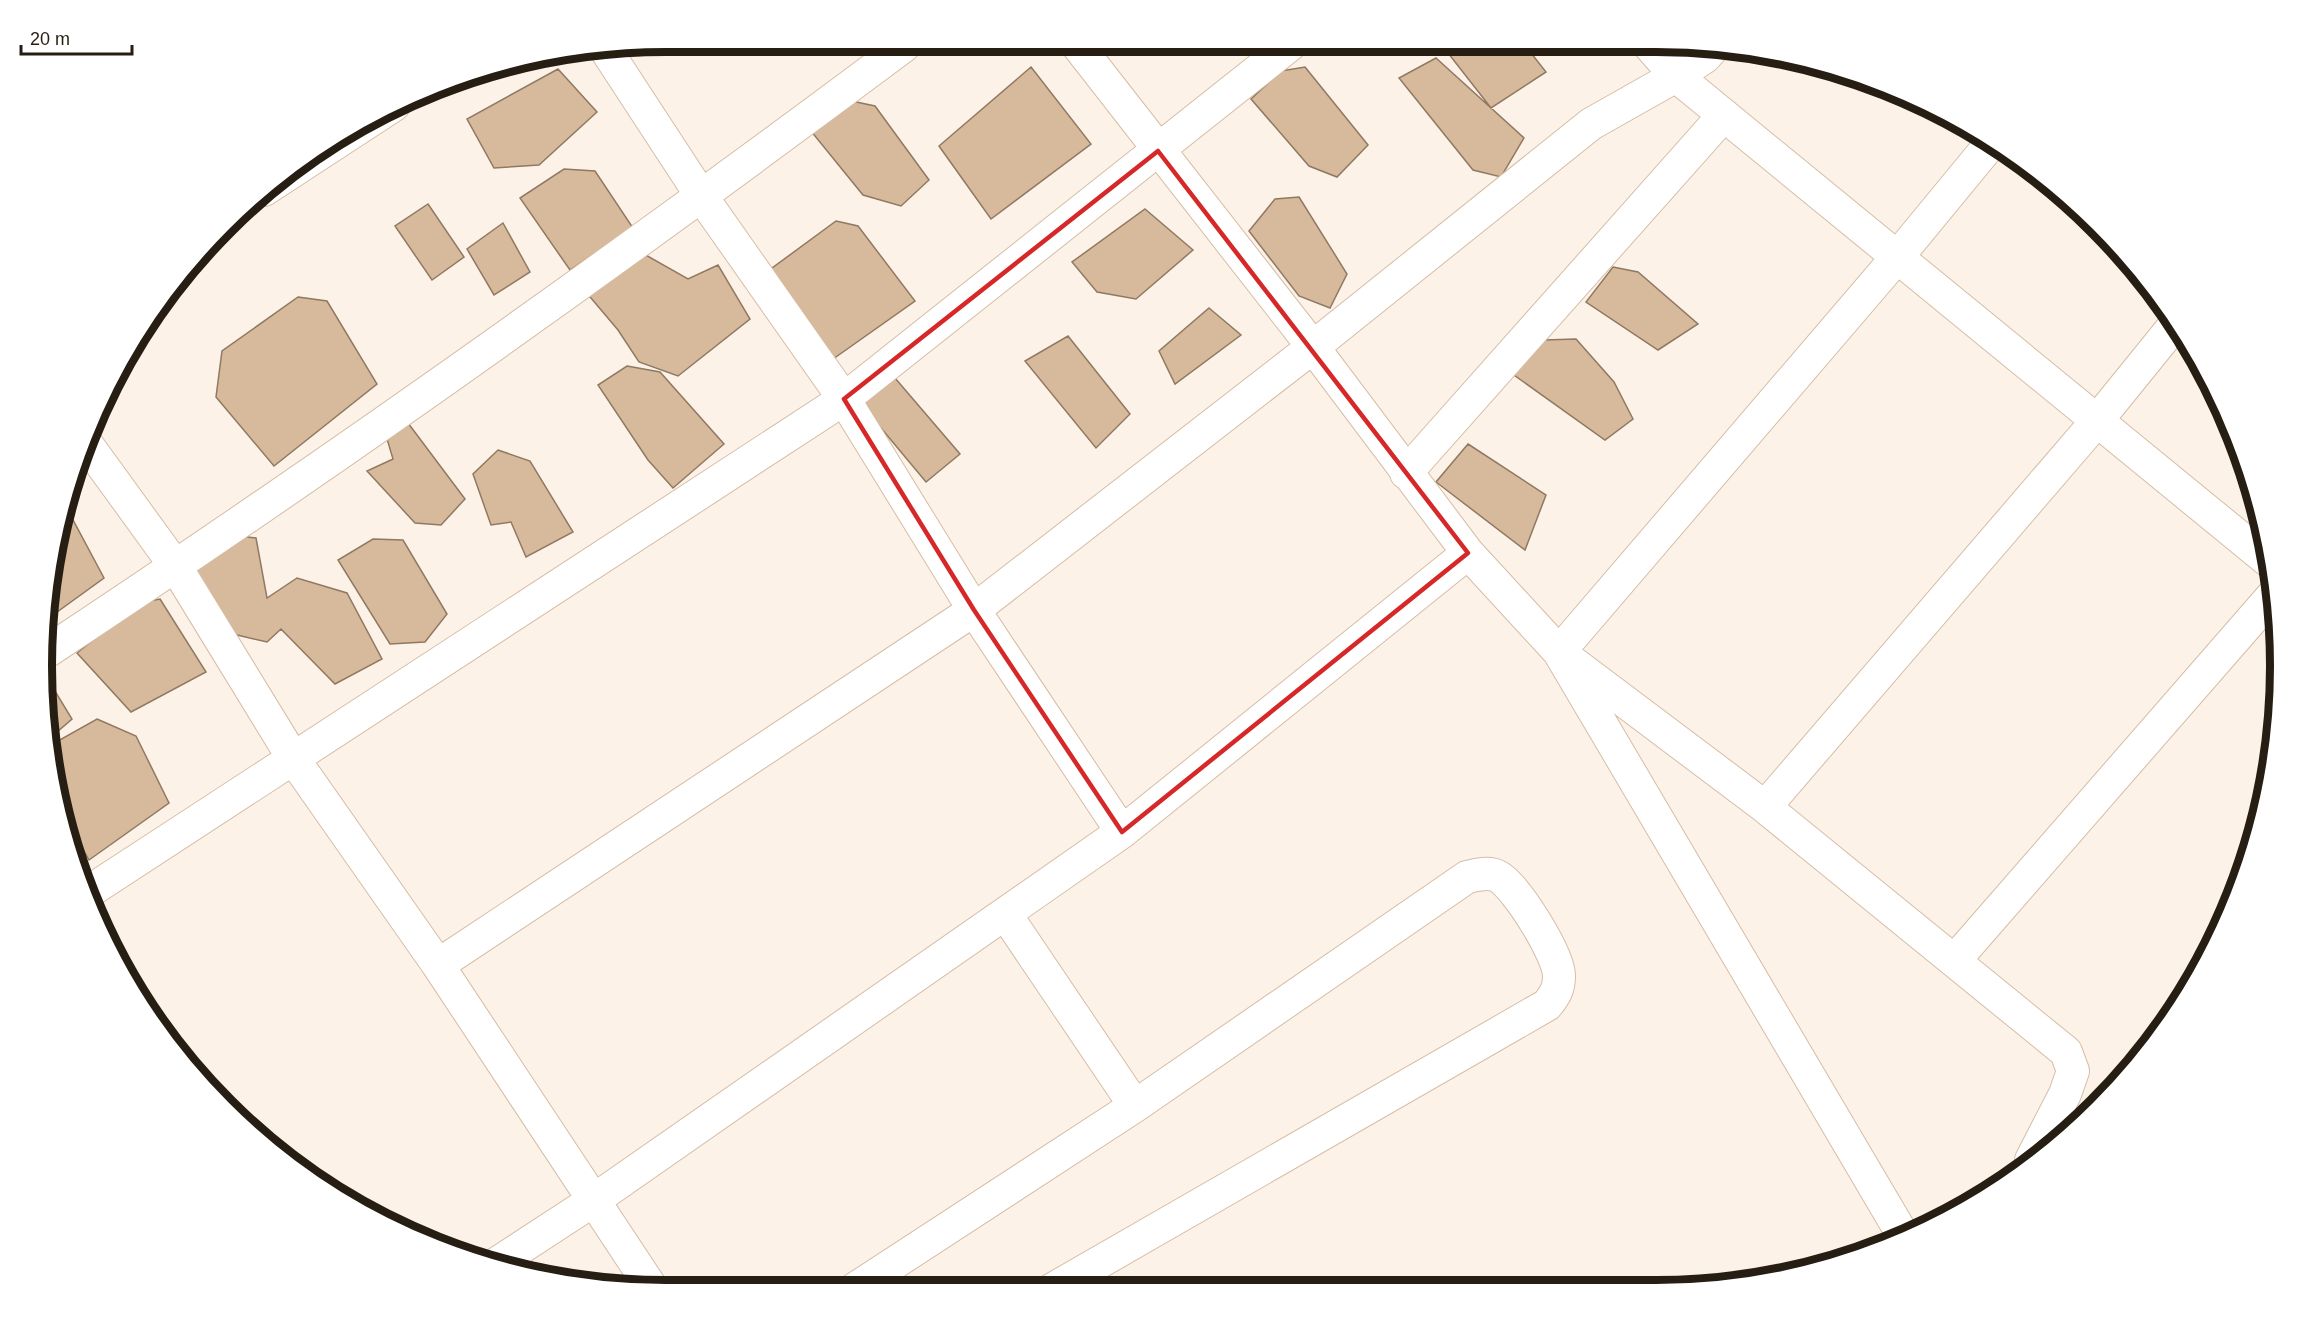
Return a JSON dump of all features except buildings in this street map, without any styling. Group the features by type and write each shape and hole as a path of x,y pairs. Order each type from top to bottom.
{"street":[{"path":"53,648 176,567 702,196 895,53"},
{"path":"1083,53 1313,347 1468,553 1559,652 1766,807 2067,1052 2073,1071 2066,1094 2038,1148"},
{"path":"94,888 844,399 1280,53"},
{"path":"1656,53 1676,76 1899,255 2096,422 2260,554"},
{"path":"438,965 974,610 1313,347 1591,124 1676,76 1707,55"},
{"path":"610,56 702,196 844,399 974,610 1122,832"},
{"path":"1406,473 1724,115"},
{"path":"1559,652 1899,255 1986,149"},
{"path":"1766,807 2096,422 2170,330"},
{"path":"92,451 176,567 293,758 438,965 646,1280"},
{"path":"504,1259 594,1200 1122,832 1468,553"},
{"path":"1955,960 2267,602"},
{"path":"1559,652 1900,1230"},
{"path":"868,1280 1135,1106 1467,877 1481,874 1497,876 1513,890 1555,956 1559,974 1558,991 1547,1005 1068,1280"},
{"path":"1006,915 1135,1106"}],"highlighted area":[{"path":"1158,151 1468,553 1122,832 974,610 844,399"}]}
